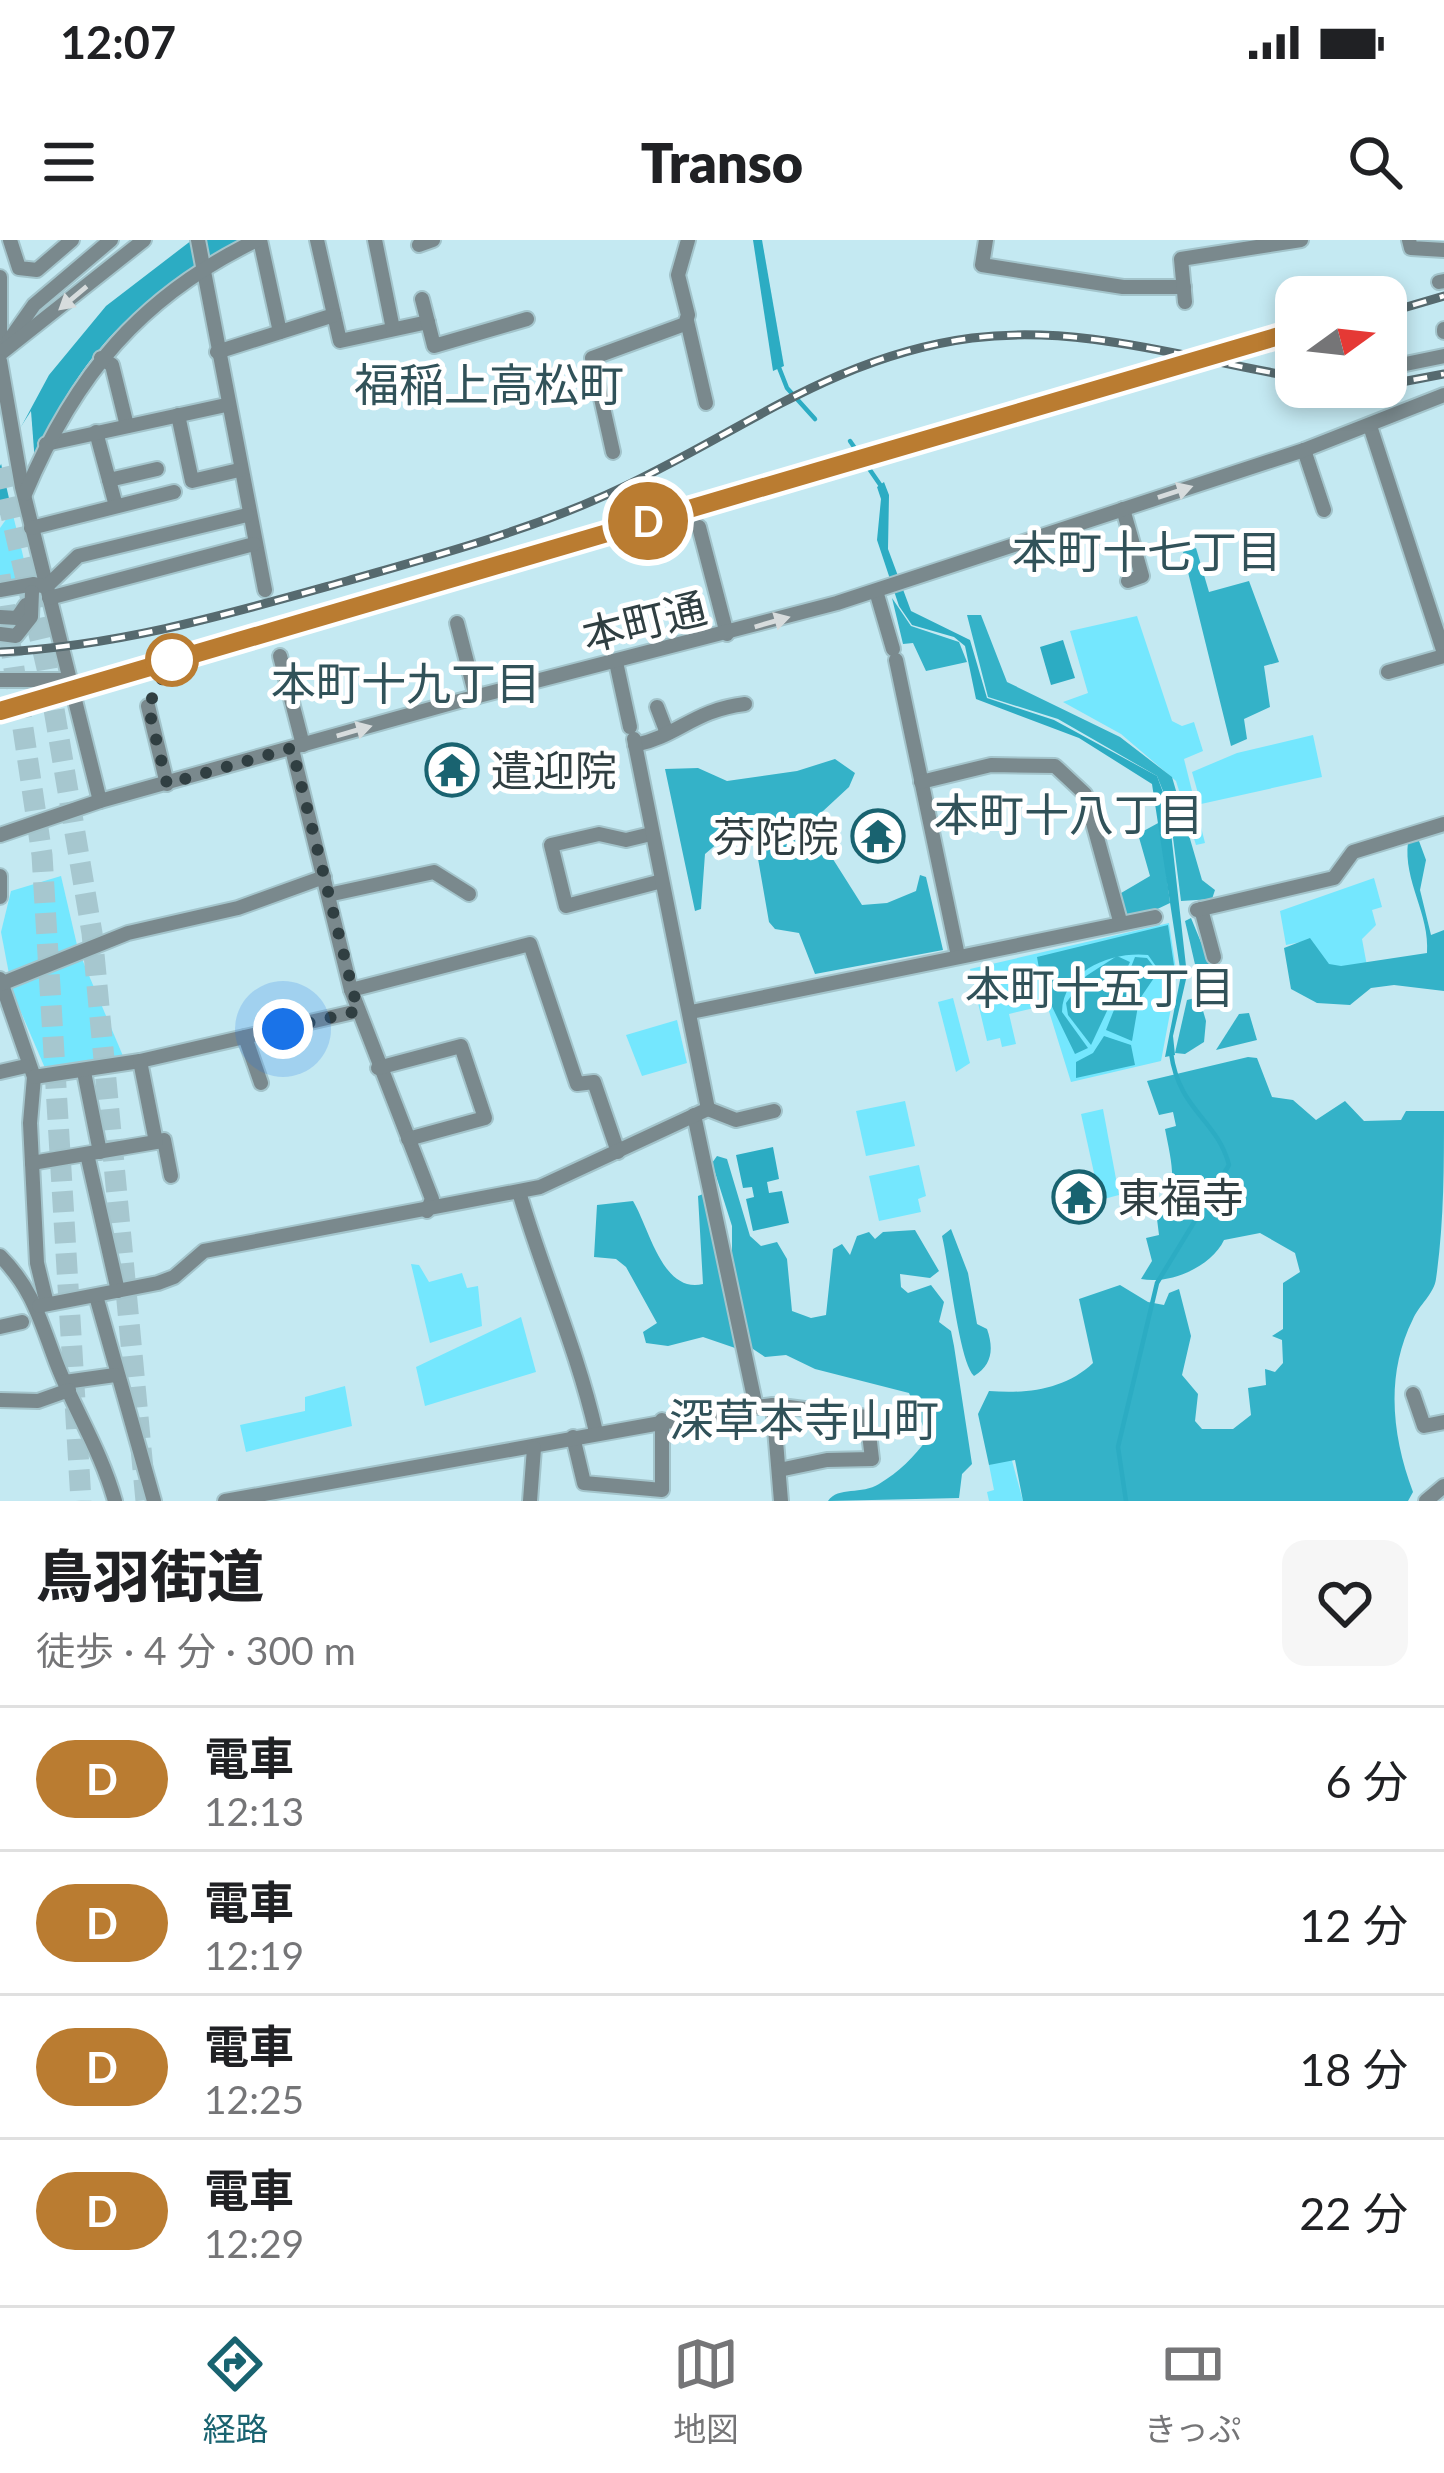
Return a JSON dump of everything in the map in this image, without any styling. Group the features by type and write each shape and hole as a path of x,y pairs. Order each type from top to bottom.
{"street":[{"path":"10,240 19,268 37,270 72,240"},
{"path":"100,801 23,491 0,356 23,317 111,240"},
{"path":"0,356 144,240"},
{"path":"198,240 265,590"},
{"path":"23,491 46,444 101,358 148,307 258,240 280,332"},
{"path":"317,240 340,341 428,322"},
{"path":"374,240 393,329"},
{"path":"688,240 679,275 706,403"},
{"path":"986,240 982,265 1185,295 1181,259 1300,240"},
{"path":"1409,240 1411,248 1444,250"},
{"path":"1,282 19,300 50,292"},
{"path":"0,334 1,282"},
{"path":"422,299 434,346 527,319"},
{"path":"217,352 334,315"},
{"path":"613,452 592,358 678,331 687,321"},
{"path":"1407,364 1444,356"},
{"path":"101,358 112,365 127,426"},
{"path":"1128,580 1142,575 1123,509 1304,450 1444,395"},
{"path":"46,444 226,405"},
{"path":"178,415 192,481 239,470"},
{"path":"1370,426 1444,654 1388,672"},
{"path":"96,432 116,506"},
{"path":"1304,450 1324,510"},
{"path":"109,480 157,469"},
{"path":"32,528 174,492"},
{"name":"本町通","path":"0,835 100,801 476,697 727,634 882,589 1123,509"},
{"path":"48,592 78,556 248,515"},
{"path":"699,526 727,634"},
{"path":"0,591 26,585 48,592 254,544"},
{"path":"0,613 16,613 26,585"},
{"path":"882,589 958,956"},
{"path":"0,613 22,616 32,592 31,617 16,636 0,634"},
{"path":"457,623 476,697"},
{"path":"280,656 351,990 432,1198 427,1211"},
{"path":"616,662 691,1012 701,1112 779,1470 781,1501"},
{"path":"0,680 70,680"},
{"path":"633,737 662,740 708,710 745,704"},
{"path":"148,706 167,784"},
{"path":"658,707 667,733"},
{"path":"921,782 991,765 1055,766 1085,794 1120,921"},
{"path":"1214,957 1199,910 1334,878 1353,852 1444,824"},
{"path":"651,834 626,840 599,834 551,845 566,906 662,881"},
{"path":"328,895 434,872 469,894"},
{"path":"0,876 0,897"},
{"path":"115,1501 97,1442 67,1386 43,1305 37,1263 30,1072 1,981 128,933 238,908 324,877"},
{"path":"691,1012 1155,917"},
{"path":"351,990 530,944 577,1084 595,1082 618,1152"},
{"path":"0,1072 84,1072 358,1011"},
{"path":"245,1037 261,1083"},
{"path":"378,1068 461,1046 485,1118 408,1138"},
{"path":"140,1061 156,1142"},
{"path":"84,1072 118,1291"},
{"path":"43,1305 174,1277 204,1251 519,1192 701,1112 736,1120 774,1111"},
{"path":"32,1163 164,1140 171,1177"},
{"path":"519,1192 542,1269 581,1367 596,1432"},
{"path":"0,1256 43,1305"},
{"path":"96,1296 154,1501"},
{"path":"0,1327 22,1322"},
{"path":"0,1400 38,1401 67,1386 115,1375"},
{"path":"1413,1394 1424,1426 1444,1422"},
{"path":"225,1501 302,1494 596,1432 765,1406 867,1418 872,1460 827,1460 779,1470"},
{"path":"573,1437 584,1483 662,1490 662,1420"},
{"path":"530,1501 533,1448"},
{"path":"1426,1501 1444,1486"}],"shaded area":[{"path":"192,240 243,240 174,281 112,335 68,393 0,515 0,466 49,375 106,306"},
{"path":"753,240 762,240 784,366 773,371"},
{"path":"884,482 889,495 888,549 911,611 970,640 987,698 1054,720 1157,776 1168,806 1187,975 1173,1036 1175,1055 1165,1057 1181,975 1152,784 1079,738 976,699 965,646 954,637 912,625 899,606 877,540 881,499 877,487"},
{"path":"12,511 29,580 0,587 0,528"},
{"path":"1196,548 1209,592 1249,581 1279,662 1264,666 1270,707 1244,719 1247,739 1231,746 1183,552"},
{"path":"892,598 911,626 959,642 967,662 926,671 913,643 903,644"},
{"path":"967,615 981,615 1007,682 1120,737 1172,777 1202,880 1215,890 1212,899 1181,901 1169,806 1157,776 1058,719 988,697"},
{"path":"1137,616 1172,721 1182,726 1194,722 1203,751 1184,759 1205,843 1196,845 1176,781 1121,734 1063,702 1088,693 1070,631"},
{"path":"1063,640 1075,678 1051,685 1040,647"},
{"path":"1313,735 1322,777 1201,804 1192,772 1237,753"},
{"path":"835,759 855,773 849,787 822,812 831,856 862,905 887,903 916,891 920,875 926,877 943,950 815,974 799,933 775,929 769,922 753,830 725,837 705,854 701,909 695,911 665,769 698,768 727,781 797,771"},
{"path":"1160,822 1170,903 1149,913 1122,915 1116,896 1150,876 1138,834"},
{"path":"1419,841 1426,860 1420,890 1431,935 1444,930 1444,991 1394,985 1371,988 1350,1005 1317,1003 1291,989 1284,948 1310,938 1329,964 1341,966 1427,953 1408,856 1408,842"},
{"path":"61,876 77,945 9,974 1,932 11,891"},
{"path":"1374,878 1382,907 1372,910 1376,925 1362,939 1367,966 1309,981 1301,942 1286,945 1280,911"},
{"path":"1191,918 1223,996 1214,1003 1198,978 1209,971 1197,973 1185,921"},
{"path":"1169,923 1177,976 1161,1061 1071,1082 1047,1005 1009,1014 1016,1044 1002,1047 1000,1038 987,1041 970,969"},
{"path":"1168,925 1175,972 1165,979 1148,955 1135,955 1106,960 1071,984 1062,1012 1088,1048 1075,1054 1042,986 1037,957"},
{"path":"1117,956 1130,962 1091,1045 1068,1015 1066,1003 1086,976"},
{"path":"1135,957 1147,958 1158,972 1139,1000 1132,1041 1106,1030"},
{"path":"82,959 123,1056 48,1075 11,989"},
{"path":"1199,997 1206,1021 1204,1042 1185,1054 1175,1053 1187,1000"},
{"path":"953,998 970,1063 956,1072 938,1002"},
{"path":"1249,1013 1257,1040 1216,1050 1239,1014"},
{"path":"677,1020 687,1063 642,1076 626,1035"},
{"path":"1104,1036 1131,1045 1135,1065 1076,1078 1076,1062 1093,1053"},
{"path":"1257,1058 1272,1097 1293,1100 1316,1120 1345,1101 1364,1121 1401,1120 1406,1111 1444,1111 1436,1279 1404,1340 1395,1384 1396,1427 1413,1492 1408,1501 1023,1501 1015,1460 989,1465 978,1414 989,1391 1044,1388 1070,1379 1093,1363 1079,1299 1120,1285 1148,1302 1164,1305 1169,1293 1179,1289 1191,1336 1182,1375 1198,1394 1195,1421 1202,1429 1233,1429 1251,1415 1248,1388 1266,1385 1265,1369 1275,1372 1283,1363 1282,1340 1272,1336 1283,1329 1283,1283 1300,1272 1295,1253 1260,1233 1224,1240 1210,1258 1177,1276 1141,1279 1152,1261 1146,1238 1159,1235 1157,1219 1172,1188 1165,1129 1176,1126 1173,1112 1159,1115 1147,1081"},
{"path":"905,1101 915,1146 866,1156 856,1111"},
{"path":"1103,1109 1119,1195 1100,1200 1081,1114"},
{"path":"773,1147 779,1179 767,1182 769,1193 782,1191 789,1223 753,1231 746,1199 754,1197 752,1187 743,1188 736,1155"},
{"path":"717,1156 727,1159 750,1236 761,1246 777,1242 787,1259 792,1311 811,1318 826,1315 833,1249 842,1244 850,1255 857,1236 869,1232 875,1239 883,1232 915,1230 939,1271 930,1278 900,1274 901,1287 908,1293 931,1285 944,1302 939,1322 951,1331 972,1464 962,1474 959,1498 828,1501 879,1484 906,1464 928,1438 909,1393 815,1369 786,1355 765,1357 750,1347 732,1263 732,1226 712,1163"},
{"path":"919,1165 926,1196 918,1199 921,1212 879,1221 869,1176"},
{"path":"703,1194 738,1349 703,1337 668,1346 646,1343 643,1332 657,1323 626,1267 616,1259 594,1257 597,1205 633,1201 667,1269 689,1284 703,1284 698,1196"},
{"path":"951,1229 968,1273 977,1324 987,1329 990,1343 988,1362 974,1376 959,1333 942,1236"},
{"path":"411,1264 419,1265 429,1282 462,1273 467,1288 478,1286 482,1326 430,1343"},
{"path":"521,1317 536,1372 425,1406 416,1367"},
{"path":"345,1386 352,1426 246,1452 240,1425 305,1411 305,1397"},
{"path":"1011,1457 1023,1501 989,1501 987,1492 994,1490 989,1465"}],"pier":[{"path":"31,411 35,463 11,507 0,459"}],"waterway":[{"path":"778,365 787,388 815,419"},
{"path":"850,441 881,486"},
{"path":"1126,1501 1118,1447 1157,1283 1229,1165 1216,1136 1182,1088 1171,1053"}],"tunnel":[{"path":"0,468 47,668 92,933 146,1501"},
{"path":"0,575 42,855 81,1501"}],"railway":[{"path":"1407,307 1444,296"},
{"path":"0,652 89,643 175,626 511,532 653,473 827,381 920,348 972,338 1054,336 1095,339 1275,373"},
{"path":"0,711 1275,337"},
{"path":"1407,381 1444,374"}],"train":[{"name":"D","path":"0,711 1275,337"}],"place":[{"name":"遣迎院","path":"452,770"},
{"name":"芬陀院","path":"878,836"},
{"name":"東福寺","path":"1079,1197"}],"district":[{"name":"福稲上高松町","path":"489,384"},
{"name":"本町十七丁目","path":"1147,551"},
{"name":"本町十九丁目","path":"406,683"},
{"name":"本町十八丁目","path":"1069,814"},
{"name":"本町十五丁目","path":"1100,987"},
{"name":"深草本寺山町","path":"804,1419"}],"route":[{"path":"172,660 148,706 167,784 292,748 358,1011 283,1029"}]}
